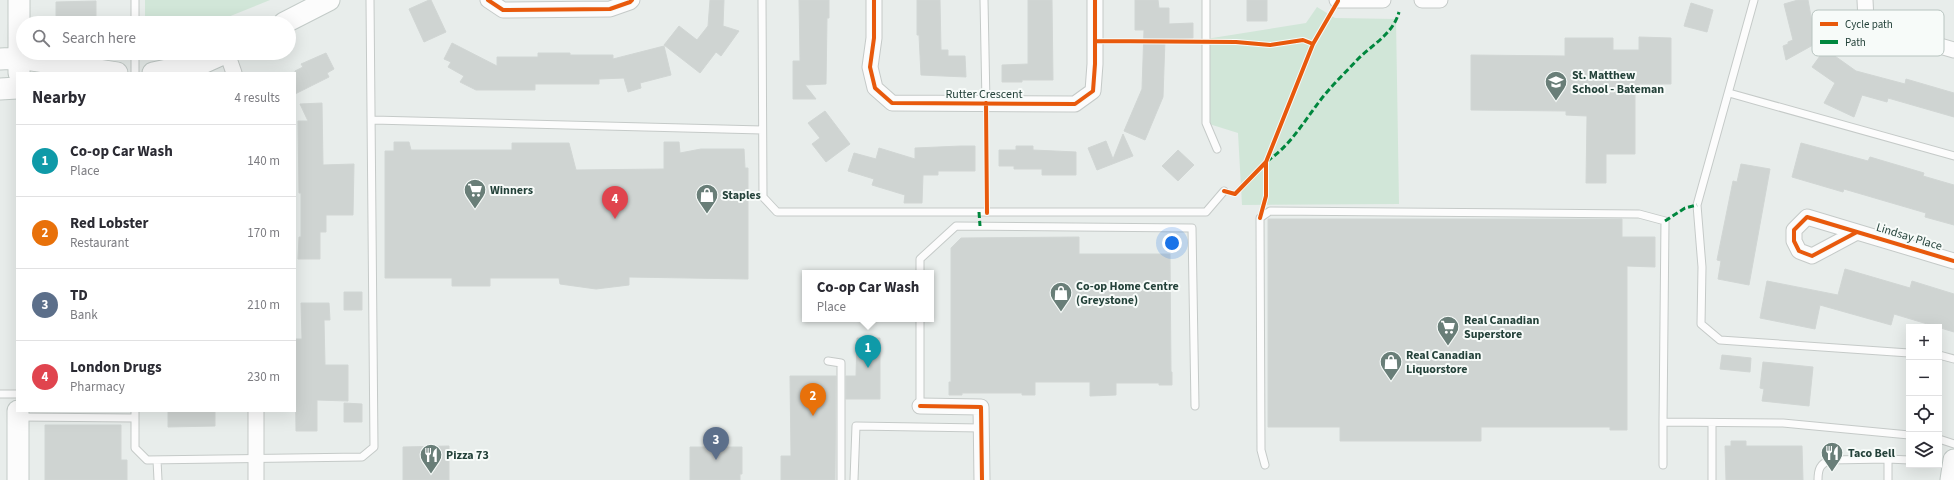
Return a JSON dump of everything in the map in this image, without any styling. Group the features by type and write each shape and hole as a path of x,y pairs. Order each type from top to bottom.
{"street":[{"path":"17,16 19,0"},
{"path":"296,17 329,0"},
{"path":"488,0 503,10 610,9 632,0"},
{"name":"Rutter Crescent","path":"874,0 874,38 870,67 875,88 892,103 1075,104 1093,90 1095,64 1094,0"},
{"path":"1337,0 1383,0"},
{"path":"1422,0 1440,0"},
{"path":"1865,0 1866,10"},
{"path":"16,27 12,63 106,72"},
{"path":"1944,47 1954,50"},
{"path":"158,72 210,60"},
{"path":"229,60 234,72"},
{"path":"0,89 16,88"},
{"name":"Lindsay Place","path":"1858,232 1954,261"},
{"path":"920,406 981,407 982,480"},
{"path":"256,412 256,480"},
{"path":"18,414 18,480"}],"lane":[{"path":"135,0 135,16"},
{"path":"18,414 135,415 135,448 147,460 362,457 374,447 373,120 370,0"},
{"path":"762,0 763,197 777,212 1206,212 1224,191"},
{"path":"984,0 986,103"},
{"path":"1206,0 1206,123 1217,149"},
{"path":"1754,0 1697,205 1702,267 1701,324 1720,340 1906,353"},
{"path":"135,60 135,72"},
{"path":"1729,93 1954,156"},
{"path":"373,120 762,130"},
{"path":"1265,465 1261,450 1260,218 1270,212 1639,214 1665,221 1663,465"},
{"path":"920,270 920,259 956,226 1192,228 1195,406"},
{"path":"920,322 920,406"},
{"path":"1942,356 1954,359"},
{"path":"828,361 841,363 841,480"},
{"path":"0,394 16,394"},
{"path":"1663,422 1782,423 1906,435"},
{"path":"1712,423 1712,480"},
{"path":"854,480 856,426 981,428"},
{"path":"1942,440 1954,444"},
{"path":"1888,459 1888,480"},
{"path":"157,460 158,480"},
{"path":"1818,480 1818,471 1822,463 1830,460 1906,460"}],"green space":[{"path":"145,0 270,0 230,16 145,16"},
{"path":"1317,7 1335,18 1396,19 1399,204 1242,205 1238,133 1206,123 1206,39 1306,23"}],"building":[{"path":"431,0 446,32 424,42 409,9"},
{"path":"710,0 724,0 723,26 739,31 721,56 716,52 700,73 664,45 679,26 697,40 708,26"},
{"path":"799,0 829,0 829,18 827,18 826,84 805,85 816,99 793,99 793,61 800,61"},
{"path":"917,0 940,0 941,50 948,50 948,56 965,56 966,77 921,75 919,35 917,35"},
{"path":"1028,0 1052,0 1053,80 1022,80 1022,82 1002,82 1002,65 1028,64"},
{"path":"1135,0 1158,0 1159,8 1169,8 1169,24 1193,23 1193,38 1165,39 1163,97 1145,140 1124,131 1142,89 1144,30 1135,30"},
{"path":"1247,0 1267,0 1267,21 1247,21"},
{"path":"1798,0 1808,0 1812,22 1812,46 1786,60 1783,46 1793,40 1784,4"},
{"path":"96,1 96,16 56,16 56,2"},
{"path":"1691,3 1713,10 1707,32 1684,26"},
{"path":"1639,37 1671,38 1671,84 1639,84 1639,86 1635,86 1635,154 1606,154 1606,183 1586,183 1587,116 1566,115 1566,111 1471,110 1471,55 1565,56 1565,38 1613,38 1613,50 1639,50"},
{"path":"452,43 497,66 497,57 538,57 538,53 570,53 570,55 613,55 613,59 664,46 671,75 640,83 641,88 628,92 624,78 599,79 599,84 535,84 535,90 476,90 460,82 464,76 448,67 451,62 444,59"},
{"path":"326,53 334,69 327,73 329,77 296,94 295,71 303,67 301,64"},
{"path":"1820,56 1835,56 1856,71 1905,84 1906,79 1954,93 1954,117 1888,98 1887,102 1862,95 1854,117 1824,103 1835,83 1812,67"},
{"path":"322,103 323,165 354,164 353,215 326,215 326,232 320,232 320,259 298,259 299,237 301,237 301,193 299,193 298,121 308,121 300,104"},
{"path":"825,111 850,144 826,162 812,144 820,138 808,123"},
{"path":"1123,134 1133,156 1097,170 1088,148 1106,141 1113,159"},
{"path":"394,142 409,142 411,150 512,150 512,143 569,143 576,170 664,169 664,142 679,142 680,153 701,149 744,149 745,168 748,168 748,279 629,277 629,285 596,289 560,284 559,278 490,278 490,286 452,286 452,278 385,278 385,151 394,151"},
{"path":"1801,143 1868,161 1870,157 1924,173 1923,176 1954,185 1954,225 1925,217 1926,213 1844,189 1843,192 1792,177"},
{"path":"975,146 975,171 938,171 938,175 923,175 922,203 904,203 905,195 872,185 874,179 848,171 854,153 876,159 879,148 915,159 915,148"},
{"path":"1016,146 1033,146 1033,150 1076,152 1076,175 1042,175 1042,169 1014,169 1014,166 999,166 999,150 1016,150"},
{"path":"1178,150 1194,165 1178,181 1162,166"},
{"path":"1741,164 1770,169 1749,285 1718,279 1721,261 1717,260 1733,181 1737,182"},
{"name":"Real Canadian Superstore","path":"1268,219 1622,219 1622,237 1655,237 1655,267 1627,266 1627,430 1610,430 1610,427 1481,427 1481,441 1340,441 1340,427 1268,427"},
{"name":"Co-op Home Centre (Greystone)","path":"1079,237 1079,254 1170,254 1172,385 1159,385 1159,383 1116,383 1116,395 1090,396 1090,382 1035,382 1035,395 1022,395 1022,393 962,393 962,395 949,395 949,382 951,382 951,248 961,238"},
{"path":"1845,269 1910,288 1912,281 1954,294 1954,332 1942,328 1942,324 1927,324 1894,314 1891,325 1820,305 1815,329 1760,318 1767,281 1838,295"},
{"path":"344,292 362,292 362,310 344,310"},
{"path":"301,303 329,303 330,320 324,320 325,365 348,365 348,401 317,400 317,431 296,431 296,339 302,339"},
{"path":"857,338 880,338 880,399 846,399 846,376 856,376"},
{"path":"1722,355 1751,358 1750,372 1720,369"},
{"path":"1763,362 1813,367 1809,406 1762,401 1764,389 1760,388"},
{"path":"790,376 836,376 835,480 781,480 781,456 791,456"},
{"path":"344,403 362,404 362,422 344,422"},
{"path":"168,412 215,412 215,426 168,427"},
{"path":"45,425 121,425 121,460 127,460 127,480 45,480"},
{"path":"1731,441 1746,441 1746,446 1802,446 1803,480 1726,480 1725,446 1731,446"},
{"path":"449,446 449,480 403,480 403,447"},
{"path":"690,447 742,447 742,474 740,474 740,480 690,480"}],"marked path":[{"path":"1267,161 1289,142 1323,96 1358,59 1387,33 1392,27 1399,12"},
{"path":"1665,221 1685,208 1697,205"},
{"path":"979,212 980,226"}],"cycle path":[{"path":"488,0 503,10 610,9 632,0"},
{"path":"874,0 874,38 870,67 875,88 892,103 1075,104 1093,91 1095,64 1095,0"},
{"path":"1260,218 1266,196 1266,162 1313,44 1338,1"},
{"path":"1095,41 1236,42 1270,45 1303,40 1313,44"},
{"path":"986,103 987,213"},
{"path":"1224,191 1235,194 1266,162"},
{"path":"1857,232 1812,256 1799,251 1794,241 1794,230 1807,217 1954,261"},
{"path":"920,406 981,407 982,480"}],"place":[{"name":"St. Matthew School - Bateman","path":"1556,102"},
{"name":"Winners","path":"475,210"},
{"name":"Staples","path":"707,214"},
{"name":"London Drugs","path":"615,219"},
{"name":"Co-op Home Centre (Greystone)","path":"1061,312"},
{"name":"Real Canadian Superstore","path":"1448,346"},
{"name":"Co-op Car Wash","path":"868,368"},
{"name":"Real Canadian Liquorstore","path":"1391,382"},
{"name":"Red Lobster","path":"813,416"},
{"name":"TD","path":"716,460"},
{"name":"Taco Bell","path":"1832,472"},
{"name":"Pizza 73","path":"431,474"}]}
